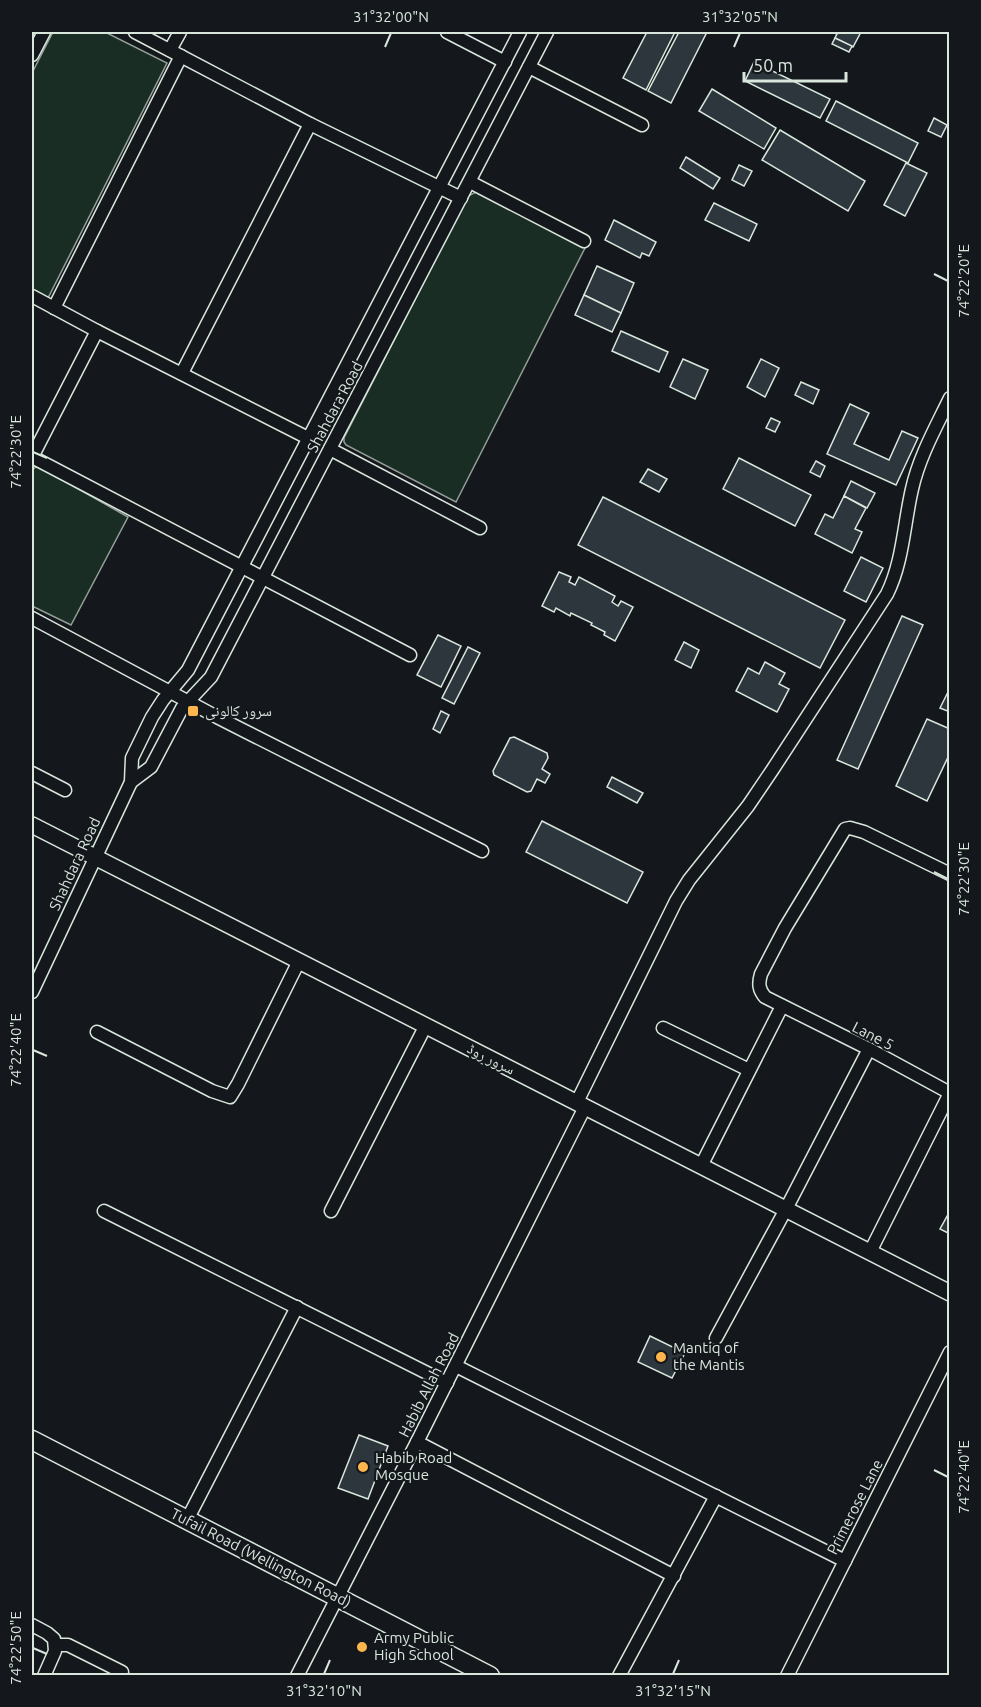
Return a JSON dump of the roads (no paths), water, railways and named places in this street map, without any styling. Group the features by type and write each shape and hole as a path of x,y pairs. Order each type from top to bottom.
{"main road":[{"name":"Tufail Road (Wellington Road)","path":"32,1440 490,1676"}],"street":[{"path":"32,55 44,32"},
{"path":"135,32 310,124 461,198"},
{"path":"54,308 176,53 180,32"},
{"path":"447,32 505,62"},
{"name":"Shahdara Road","path":"32,992 131,782 132,758 152,717 188,670 520,32"},
{"name":"Shahdara Road","path":"131,782 151,767 173,723 188,701 211,677 547,32"},
{"path":"529,67 642,125"},
{"path":"182,373 310,124"},
{"path":"470,183 584,241"},
{"path":"32,296 308,438"},
{"path":"97,331 32,457 410,655"},
{"name":"Habib Allah Road","path":"297,1676 456,1366 676,901 689,880 748,806 887,594 896,569 912,487 950,398"},
{"path":"330,449 480,528"},
{"path":"32,618 169,692 482,851"},
{"path":"32,773 65,790"},
{"name":"سرور روڈ","path":"32,825 950,1293"},
{"name":"Lane 5","path":"950,874 864,832 850,828 844,830 785,928 759,983 760,991 765,997 950,1093"},
{"path":"97,1032 212,1091 230,1097 299,961"},
{"path":"701,1166 782,1006"},
{"path":"331,1211 426,1026"},
{"path":"663,1028 749,1070"},
{"path":"716,1338 869,1050"},
{"path":"870,1252 950,1093"},
{"path":"104,1211 447,1383"},
{"path":"187,1520 297,1307"},
{"name":"Primerose Lane","path":"787,1676 950,1352"},
{"path":"456,1366 845,1561"},
{"path":"417,1442 674,1576"},
{"path":"619,1676 716,1496"},
{"path":"32,1625 54,1639 56,1651 44,1676"},
{"path":"55,1645 68,1645 122,1672"}],"place":[{"name":"سرور کالونی","path":"193,711"},
{"name":"Mantiq of the Mantis","path":"661,1357"},
{"name":"Habib Road Mosque","path":"363,1467"},
{"name":"Army Public High School","path":"362,1647"}]}
